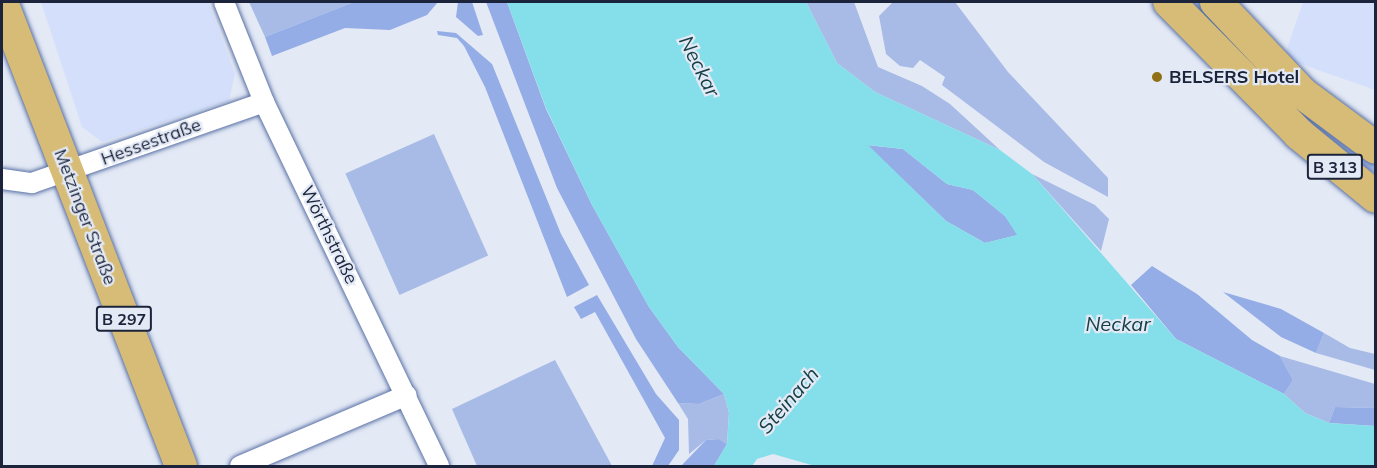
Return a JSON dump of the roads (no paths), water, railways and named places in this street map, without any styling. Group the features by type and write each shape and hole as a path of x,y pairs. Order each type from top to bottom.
{"main road":[{"name":"Metzinger Straße","path":"2,2 182,466"},
{"name":"B 313","path":"1169,2 1299,134 1376,196"},
{"name":"B 313","path":"1216,2 1302,93 1376,148"}],"street":[{"name":"Wörthstraße","path":"224,2 264,102 407,395 439,466"},
{"name":"Hessestraße","path":"2,179 32,183 264,102"},
{"path":"240,466 407,395"}],"water":[{"path":"507,2 806,2 837,63 875,92 1000,150 1032,174 1176,339 1284,394 1305,413 1329,423 1375,426 1375,466 815,466 773,454 757,459 752,466 714,466 727,444 729,413 724,394 678,347 649,307 592,205 546,108","holes":["868,145 903,149 947,184 973,190 1005,216 1017,235 985,243 946,221"]}],"place":[{"name":"BELSERS Hotel","path":"1157,77"}],"water label":[{"name":"Neckar","path":"700,66"},
{"name":"Neckar","path":"1118,323"},
{"name":"Steinach","path":"788,400"}]}
